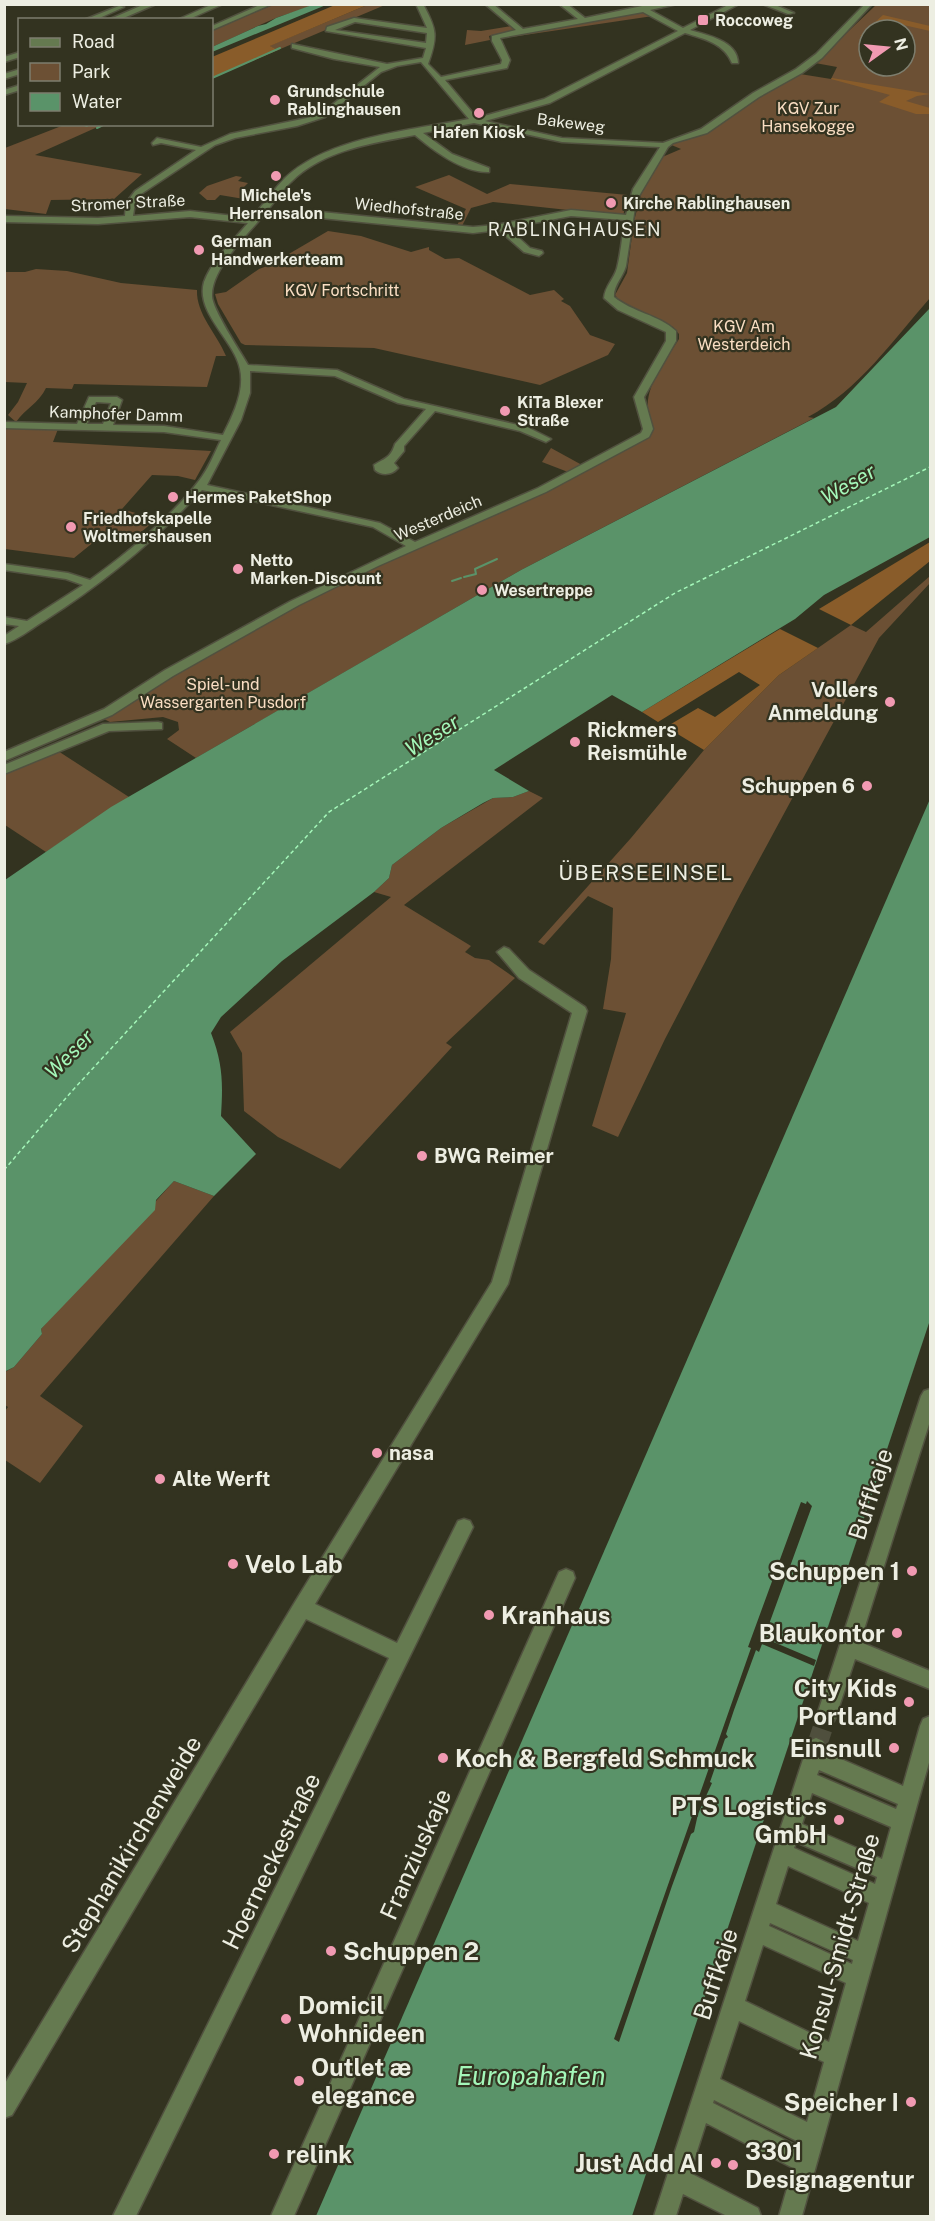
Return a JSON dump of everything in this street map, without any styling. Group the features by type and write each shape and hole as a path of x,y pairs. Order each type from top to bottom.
{"street":[{"path":"92,18 126,4"},
{"path":"185,18 220,4"},
{"path":"213,28 269,4"},
{"path":"419,4 429,20 431,31 424,62"},
{"path":"488,4 520,30"},
{"path":"562,4 583,20"},
{"path":"638,4 663,22 729,47 734,54 735,61"},
{"path":"440,79 504,66 506,60 495,36 674,4"},
{"path":"4,641 92,584 165,523 201,487 236,420 245,393 244,368 207,298 209,282 213,272 255,217 288,180 315,161 358,144 476,121 556,97 736,4"},
{"path":"765,4 789,13"},
{"path":"628,218 637,189 664,145 704,131 750,99 799,71 819,56 870,4"},
{"path":"145,15 152,5"},
{"path":"116,18 152,5"},
{"path":"429,46 330,31 330,29 354,20 431,31"},
{"path":"295,46 334,57 387,66 424,62 476,121"},
{"path":"129,219 130,205 138,191 165,176 201,149 231,137 302,123 322,115 369,77 387,66"},
{"name":"Bakeweg","path":"476,121 562,140 664,145"},
{"path":"417,132 435,147 477,169 486,170"},
{"path":"156,143 160,140 201,149"},
{"name":"Wiedhofstraße","path":"255,217 321,215 468,230 501,227 571,213 628,218"},
{"name":"Stromer Straße","path":"4,219 98,221 190,214 255,217"},
{"name":"Westerdeich","path":"4,757 101,715 257,623 414,546 542,490 645,435 648,429 639,397 672,336 671,331 665,327 621,308 609,298 610,288 619,276 622,266 628,218"},
{"path":"501,227 527,250 539,253"},
{"path":"244,368 337,373 401,401 523,429 546,439"},
{"path":"81,427 92,399 117,400 107,428"},
{"path":"388,464 399,451 399,446 433,407"},
{"name":"Kamphofer Damm","path":"4,425 164,429 226,438"},
{"path":"201,487 376,525 414,546"},
{"path":"4,567 68,576 92,584"},
{"path":"4,620 29,625"},
{"path":"4,770 107,727 158,726"},
{"name":"Stephanikirchenweide","path":"4,2107 302,1608 500,1284 580,1011 524,974 504,952"},
{"name":"Buffkaje","path":"828,1712 930,1396"},
{"name":"Hoerneckestraße","path":"124,2217 464,1527"},
{"name":"Franziuskaje","path":"282,2217 566,1578"},
{"path":"302,1608 402,1654"},
{"path":"849,1647 930,1680"},
{"name":"Konsul-Smidt-Straße","path":"790,2217 930,1726"},
{"name":"Buffkaje","path":"665,2217 814,1753 910,1799"},
{"path":"806,1780 903,1822"},
{"path":"790,1829 889,1872"},
{"path":"782,1853 882,1898"},
{"path":"764,1909 865,1955"},
{"path":"757,1931 858,1978"},
{"path":"733,2007 836,2057"},
{"path":"708,2085 813,2137"},
{"path":"700,2108 806,2162"},
{"path":"677,2179 750,2217"}],"green space":[{"path":"273,5 312,5 276,18 213,47 213,30"},
{"path":"367,5 385,5 278,50 269,46"},
{"path":"876,5 930,5 930,298 859,379 826,406 808,417 814,418 521,570 196,758 167,739 179,730 178,722 163,717 110,722 102,718 187,665 267,620 374,567 544,491 635,444 646,436 652,422 648,412 650,390 660,368 679,339 679,334 673,327 621,303 615,295 627,273 634,221 642,191 660,158 681,149 669,144 703,135 740,109 800,74 831,79 837,67 815,63 857,23 857,78 917,78 917,18 862,18"},
{"path":"642,11 653,16 498,39 501,36"},
{"path":"511,26 516,30 489,36 490,40 465,45 467,30 481,31"},
{"path":"61,126 100,126 35,155 142,174 114,199 51,200 46,214 5,209 5,148"},
{"path":"449,175 487,194 510,184 628,195 623,216 493,202 471,208 461,228 456,227 466,209 415,187"},
{"path":"236,176 242,177 238,181 248,183 240,191 261,195 256,201 220,195 215,200 207,200 199,193 207,186"},
{"name":"KGV Fortschritt","path":"328,231 361,236 411,252 429,247 429,250 445,259 459,258 530,295 554,290 564,299 561,301 570,306 590,335 615,344 608,355 540,385 374,348 245,345 241,343 218,304 215,294 226,292 259,269 270,265"},
{"path":"36,269 67,271 121,283 197,290 203,316 226,356 216,356 207,387 74,384 72,389 46,388 40,398 16,422 8,415 18,402 27,383 5,382 5,272 25,272"},
{"path":"5,428 58,429 53,442 211,451 195,480 178,476 152,475 122,509 156,519 128,544 100,537 74,558 5,549"},
{"path":"551,448 582,465 568,472 542,462"},
{"path":"930,576 930,583 879,638 741,893 665,1039 618,1137 592,1126 626,1013 603,1009 611,959 613,908 588,896 544,945 538,942 631,838 704,750 779,675 851,625 866,632"},
{"path":"58,751 129,797 46,852 5,825 4,774"},
{"path":"529,791 543,798 404,905 471,946 465,952 475,958 489,960 515,978 446,1043 452,1047 340,1169 278,1137 244,1111 242,1053 230,1032 391,897 374,892 389,878 392,865 441,828 493,798 513,797"},
{"path":"174,1181 214,1196 40,1396 83,1426 40,1483 5,1460 5,1411 8,1407 5,1405 5,1372 14,1367 42,1334 41,1329"}],"shaded area":[{"path":"335,5 367,5 270,46 278,50 213,78 213,57"},
{"path":"883,15 896,18 880,18"},
{"path":"917,23 930,26 930,31 917,28"},
{"path":"832,78 930,94 906,101 930,108 930,114 916,114 879,102 890,95"},
{"path":"930,542 930,561 851,625 819,609"},
{"path":"780,629 818,648 779,675 704,750 666,727 698,708 715,717 760,685 739,672 658,722 642,712"}],"water":[{"path":"312,5 326,5 213,52 213,47 276,18"},
{"name":"Weser","path":"930,308 930,537 824,595 795,619 642,712 612,695 494,770 529,791 513,797 493,798 441,828 392,865 389,878 374,892 282,961 221,1017 211,1033 218,1054 221,1074 221,1116 256,1154 214,1196 174,1181 156,1200 155,1210 41,1329 42,1334 14,1367 4,1372 5,880 111,807 521,570 836,407"},
{"name":"Europahafen","path":"930,799 930,1320 632,2216 316,2216"}],"pier":[{"path":"807,1501 812,1506 764,1638 816,1660 814,1666 762,1644 759,1652 756,1650 726,1734 728,1737 725,1739 710,1782 712,1783 698,1814 694,1832 691,1834 672,1886 619,2042 614,2039 751,1648 748,1647 801,1502 806,1504"}],"waterway":[{"path":"213,78 280,48"},
{"path":"97,128 101,126"},
{"path":"464,577 476,574 475,569 497,559"},
{"path":"452,581 461,578"}],"ferry route":[{"path":"4,1170 72,1091 329,812 675,593 930,467"}],"tunnel":[{"path":"816,1748 828,1712"}],"place":[{"name":"Roccoweg","path":"703,20"},
{"name":"Grundschule Rablinghausen","path":"275,100"},
{"name":"Hafen Kiosk","path":"479,113"},
{"name":"Michele's Herrensalon","path":"276,176"},
{"name":"Kirche Rablinghausen","path":"611,203"},
{"name":"German Handwerkerteam","path":"199,250"},
{"name":"KiTa Blexer Straße","path":"505,411"},
{"name":"Hermes PaketShop","path":"173,497"},
{"name":"Friedhofskapelle Woltmershausen","path":"71,527"},
{"name":"Netto Marken-Discount","path":"238,569"},
{"name":"Wesertreppe","path":"482,590"},
{"name":"Vollers Anmeldung","path":"890,702"},
{"name":"Rickmers Reismühle","path":"575,742"},
{"name":"Schuppen 6","path":"867,786"},
{"name":"BWG Reimer","path":"422,1156"},
{"name":"nasa","path":"377,1453"},
{"name":"Alte Werft","path":"160,1479"},
{"name":"Velo Lab","path":"233,1564"},
{"name":"Schuppen 1","path":"912,1571"},
{"name":"Kranhaus","path":"489,1615"},
{"name":"Blaukontor","path":"897,1633"},
{"name":"City Kids Portland","path":"909,1702"},
{"name":"Einsnull","path":"894,1748"},
{"name":"Koch & Bergfeld Schmuck","path":"443,1758"},
{"name":"PTS Logistics GmbH","path":"839,1820"},
{"name":"Schuppen 2","path":"331,1951"},
{"name":"Domicil Wohnideen","path":"286,2019"},
{"name":"Outlet æ elegance","path":"299,2081"},
{"name":"Speicher I","path":"911,2102"},
{"name":"relink","path":"274,2154"},
{"name":"Just Add AI","path":"716,2163"},
{"name":"3301 Designagentur","path":"733,2165"}],"district":[{"name":"RABLINGHAUSEN","path":"575,229"},
{"name":"ÜBERSEEINSEL","path":"646,872"}],"park label":[{"name":"KGV Zur Hansekogge","path":"808,117"},
{"name":"KGV Am Westerdeich","path":"744,335"},
{"name":"Spiel- und Wassergarten Pusdorf","path":"223,693"}]}
